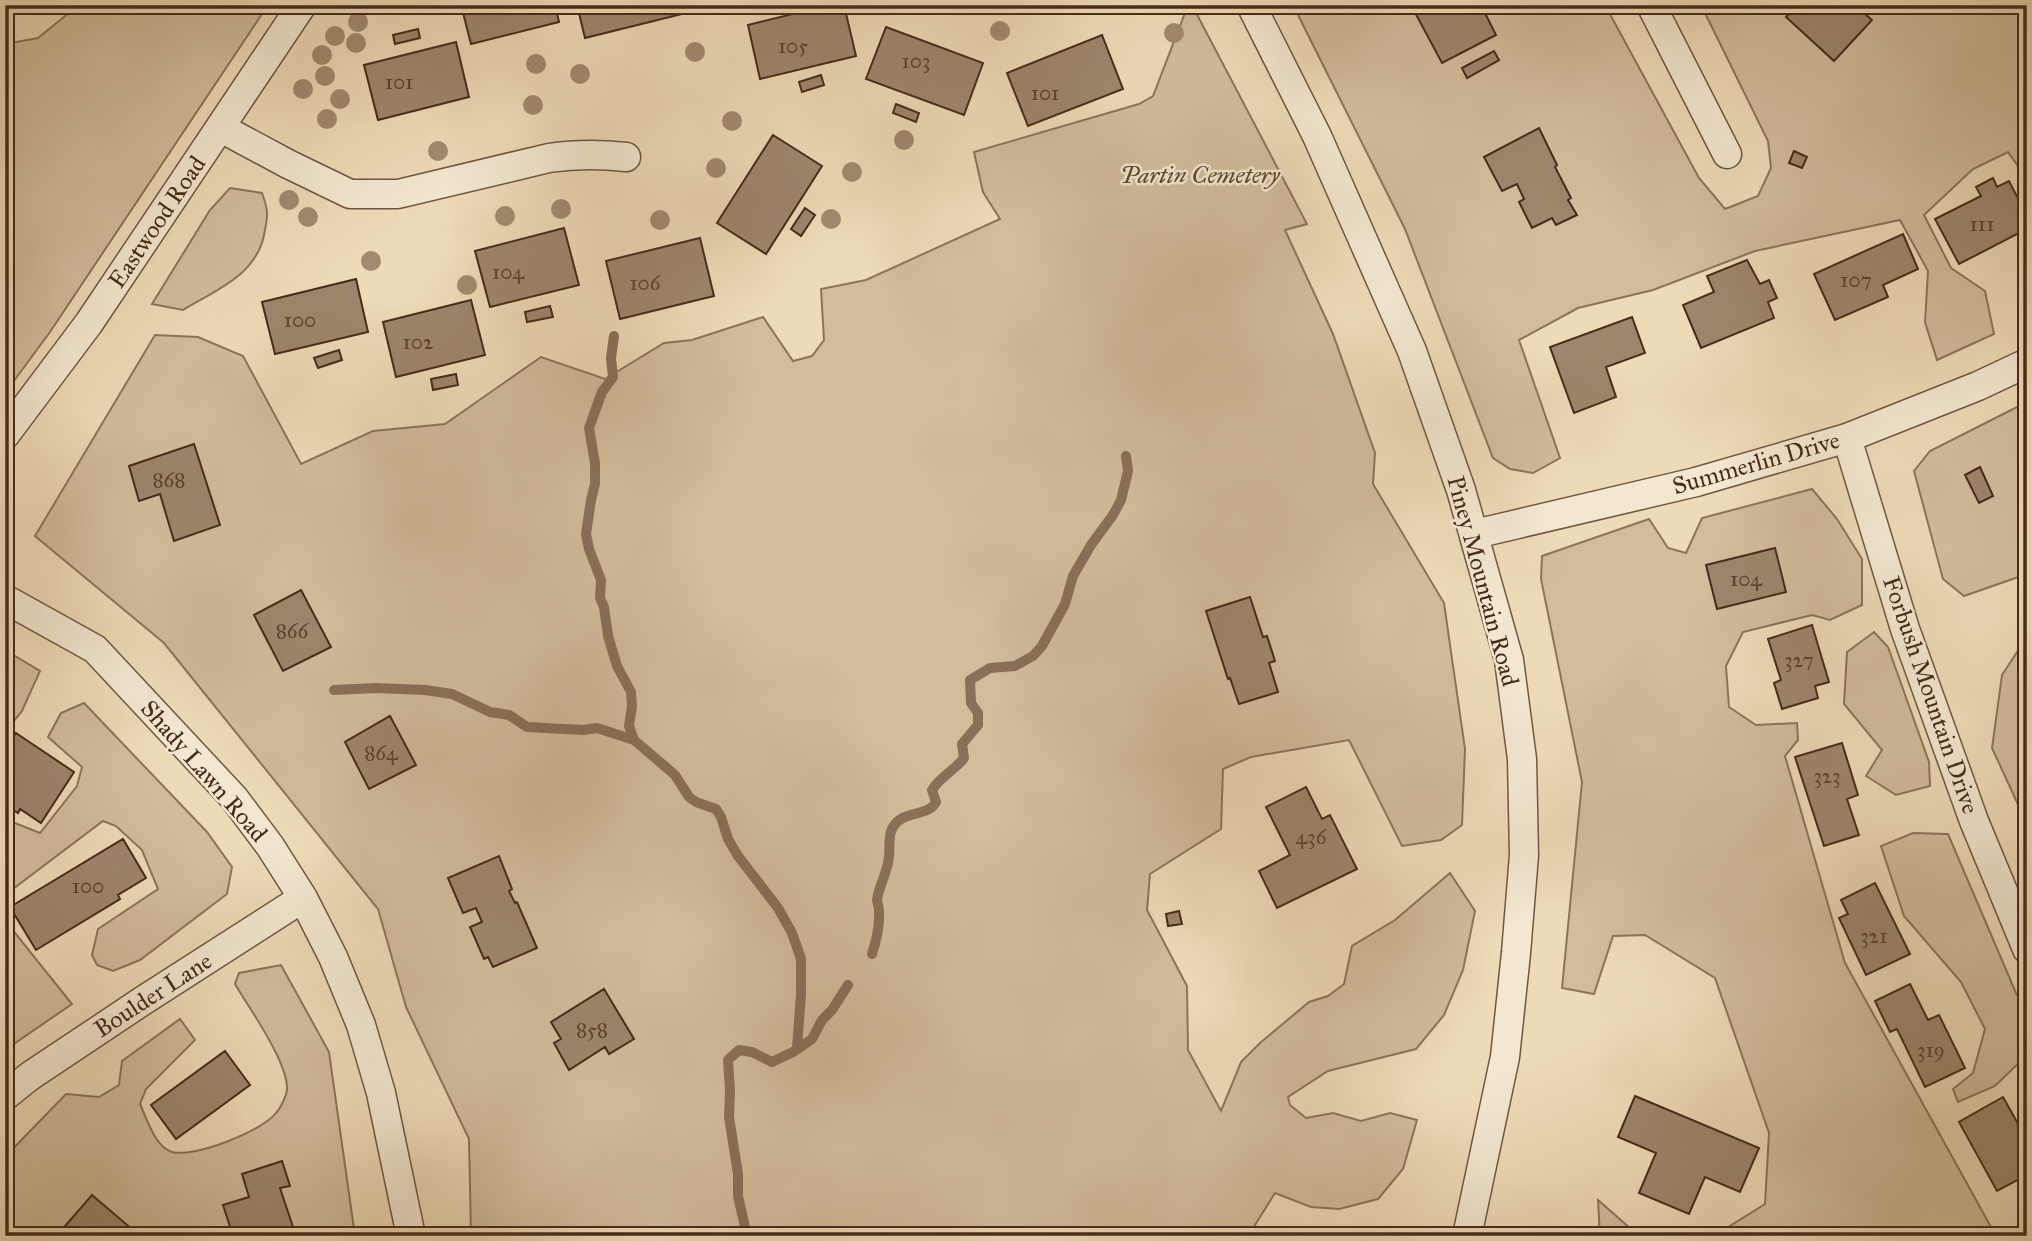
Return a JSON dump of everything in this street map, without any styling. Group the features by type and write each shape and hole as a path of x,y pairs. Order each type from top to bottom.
{"street":[{"name":"Eastwood Road","path":"5,435 89,323 302,5"},
{"name":"Piney Mountain Road","path":"1251,5 1317,136 1412,351 1475,534 1509,660 1522,759 1524,855 1505,1057 1467,1236"},
{"path":"1651,5 1727,154"},
{"path":"221,128 350,194 398,194 548,158 593,154 626,157"},
{"name":"Summerlin Drive","path":"1475,534 1696,482 1847,438 1978,386 2027,363"},
{"name":"Forbush Mountain Drive","path":"1847,438 1905,629 1974,821 2027,948"},
{"name":"Shady Lawn Road","path":"5,599 95,649 234,799 270,846 303,898 333,957 361,1025 381,1093 411,1236"},
{"name":"Boulder Lane","path":"5,1096 87,1038 303,898"}],"green space":[{"path":"73,5 268,5 50,332 5,393 5,44 38,38 70,12"},
{"name":"Partin Cemetery","path":"1188,5 1192,5 1307,224 1285,230 1333,334 1375,453 1373,484 1444,603 1465,749 1462,825 1441,840 1402,846 1349,740 1251,757 1223,769 1221,829 1150,874 1147,910 1187,986 1188,1050 1221,1111 1241,1062 1309,1002 1328,996 1344,984 1352,946 1395,920 1450,873 1475,911 1463,970 1444,1015 1416,1049 1328,1071 1288,1097 1290,1105 1306,1118 1333,1113 1361,1121 1390,1113 1417,1120 1403,1169 1378,1199 1339,1209 1311,1207 1275,1193 1255,1225 1256,1236 1119,1236 1113,1228 1092,1230 1087,1236 471,1236 469,1139 406,1007 378,909 164,643 35,536 155,335 198,337 243,356 301,464 373,431 445,424 541,357 605,379 664,343 692,340 763,317 793,361 812,356 824,340 821,289 866,280 1000,219 983,192 974,152 1139,104 1153,96"},
{"path":"1293,5 1605,5 1699,178 1725,209 1758,196 1771,168 1768,141 1701,5 2027,5 2027,179 2008,152 1973,169 1924,215 1951,268 1985,291 1994,334 1937,360 1925,322 1928,271 1900,220 1755,251 1653,290 1578,308 1519,340 1560,458 1533,473 1510,469 1493,458 1405,229"},
{"path":"230,188 262,193 264,199 267,214 265,228 260,249 253,261 233,280 183,310 152,304 210,210"},
{"path":"2027,402 2027,574 1964,596 1943,579 1914,471 1930,451"},
{"path":"1812,489 1837,519 1862,559 1862,605 1830,620 1812,615 1743,632 1726,666 1729,707 1756,725 1797,723 1798,740 1785,756 1845,963 1996,1236 1714,1236 1765,1204 1769,1133 1715,978 1645,935 1613,936 1594,994 1562,988 1582,782 1541,579 1542,556 1649,519 1668,548 1686,553 1702,518"},
{"path":"1874,632 1888,647 1929,762 1930,786 1896,795 1866,776 1882,750 1844,704 1847,652"},
{"path":"2027,642 2027,824 1992,748 2002,675 2021,646"},
{"path":"5,650 40,671 22,711 5,732"},
{"path":"84,703 207,832 232,867 227,894 140,960 113,971 97,965 92,955 98,929 158,889 142,850 116,826 103,821 5,895 5,819 40,833 77,786 82,767 48,737 61,713"},
{"path":"1913,833 1948,834 2016,993 2027,1010 2027,1055 1995,1086 1958,1102 1953,1089 1973,1073 1985,1029 1961,982 1904,916 1881,846"},
{"path":"5,919 72,1004 5,1050"},
{"path":"281,965 329,1052 355,1236 5,1236 5,1157 66,1094 99,1097 119,1085 122,1061 180,1019 195,1040 146,1089 140,1104 152,1132 166,1149 182,1153 227,1142 257,1128 276,1113 286,1095 286,1078 275,1050 235,984 239,973"},
{"path":"1598,1200 1639,1236 1600,1236"}],"building":[{"path":"461,5 555,5 559,22 471,44"},
{"path":"577,5 689,5 690,12 585,38"},
{"path":"829,5 844,5 856,56 760,79 748,25"},
{"path":"1411,5 1481,5 1496,35 1442,63"},
{"path":"1798,5 1859,5 1857,7 1872,20 1834,61 1786,17"},
{"path":"886,27 983,63 964,115 866,79"},
{"path":"418,29 420,38 395,44 393,35"},
{"path":"1102,35 1123,89 1028,126 1007,73"},
{"path":"456,42 469,97 378,120 364,65"},
{"path":"1494,51 1499,60 1467,78 1462,68"},
{"path":"821,75 824,85 802,92 799,82"},
{"path":"896,104 919,113 916,122 893,113"},
{"path":"1539,128 1571,198 1568,200 1577,215 1556,225 1552,218 1532,228 1519,202 1524,199 1517,184 1502,191 1484,157"},
{"path":"773,135 822,166 766,254 717,223"},
{"path":"1794,151 1807,157 1802,168 1789,163"},
{"path":"1993,178 1997,187 2009,181 2027,216 2027,229 1959,264 1935,219 1981,196 1976,187"},
{"path":"805,208 815,215 801,236 791,229"},
{"path":"564,228 579,285 490,307 475,251"},
{"path":"1903,234 1918,269 1883,285 1888,297 1835,320 1814,274"},
{"path":"700,238 714,296 620,319 606,261"},
{"path":"1747,260 1760,284 1769,280 1777,298 1768,302 1774,318 1701,348 1683,305 1714,292 1707,276"},
{"path":"356,279 368,332 275,354 262,302"},
{"path":"471,300 485,355 396,377 383,322"},
{"path":"550,306 553,317 527,322 525,312"},
{"path":"1632,317 1645,353 1606,367 1616,397 1574,413 1550,347"},
{"path":"339,350 342,360 318,368 314,358"},
{"path":"456,374 458,385 433,390 431,379"},
{"path":"194,444 220,525 174,541 160,494 139,501 129,466"},
{"path":"1980,467 1993,496 1979,503 1965,475"},
{"path":"1775,548 1786,592 1717,609 1706,565"},
{"path":"301,590 331,647 283,671 254,615"},
{"path":"1250,597 1263,637 1267,636 1275,661 1269,663 1278,692 1239,704 1206,611"},
{"path":"1812,625 1829,682 1815,686 1818,698 1782,709 1774,683 1781,680 1768,639"},
{"path":"390,716 416,765 369,789 345,742"},
{"path":"16,733 74,772 41,823 20,809 18,813 5,805 5,749"},
{"path":"1842,743 1858,795 1847,799 1859,835 1824,846 1795,757"},
{"path":"1306,787 1322,819 1330,815 1357,869 1277,908 1259,871 1290,855 1266,807"},
{"path":"123,839 146,878 118,895 120,899 36,950 10,907"},
{"path":"499,856 512,889 509,891 515,903 517,902 537,948 493,967 488,957 484,959 470,927 482,922 476,908 463,913 448,878"},
{"path":"1875,883 1910,954 1866,975 1839,918 1848,914 1841,900"},
{"path":"1179,911 1182,924 1168,926 1166,914"},
{"path":"1910,984 1928,1020 1939,1015 1965,1068 1925,1087 1897,1029 1890,1032 1875,1001"},
{"path":"604,989 634,1039 609,1054 605,1047 569,1070 554,1043 561,1039 551,1022"},
{"path":"225,1051 250,1085 176,1139 151,1105"},
{"path":"1635,1096 1759,1148 1740,1192 1705,1177 1689,1214 1639,1193 1656,1153 1618,1137"},
{"path":"2003,1097 2027,1140 2027,1175 1997,1191 1959,1122"},
{"path":"282,1161 290,1186 280,1188 296,1236 262,1236 261,1233 254,1236 233,1236 223,1205 249,1197 242,1174"},
{"path":"92,1195 140,1236 62,1236 59,1233"}],"waterway":[{"path":"614,336 611,358 613,377 602,392 589,428 595,463 595,484 586,534 601,580 600,598 608,636 617,666 631,692 629,726 634,740"},
{"path":"872,954 879,927 877,900 888,862 892,829 902,819 932,807 936,802 932,790 964,758 962,744 978,725 978,713 971,703 970,680 990,668 1015,666 1033,656 1042,646 1065,604 1073,576 1121,500 1128,471 1126,456"},
{"path":"334,690 376,688 452,694 490,712 509,715 527,727 583,730 597,728 634,740 675,775 689,797 716,809 738,856 778,908 792,933 801,959 797,1048"},
{"path":"747,1236 738,1196 738,1174 729,1117 728,1060 739,1050 752,1052 772,1062 793,1052 812,1039 822,1020 848,985"}]}
